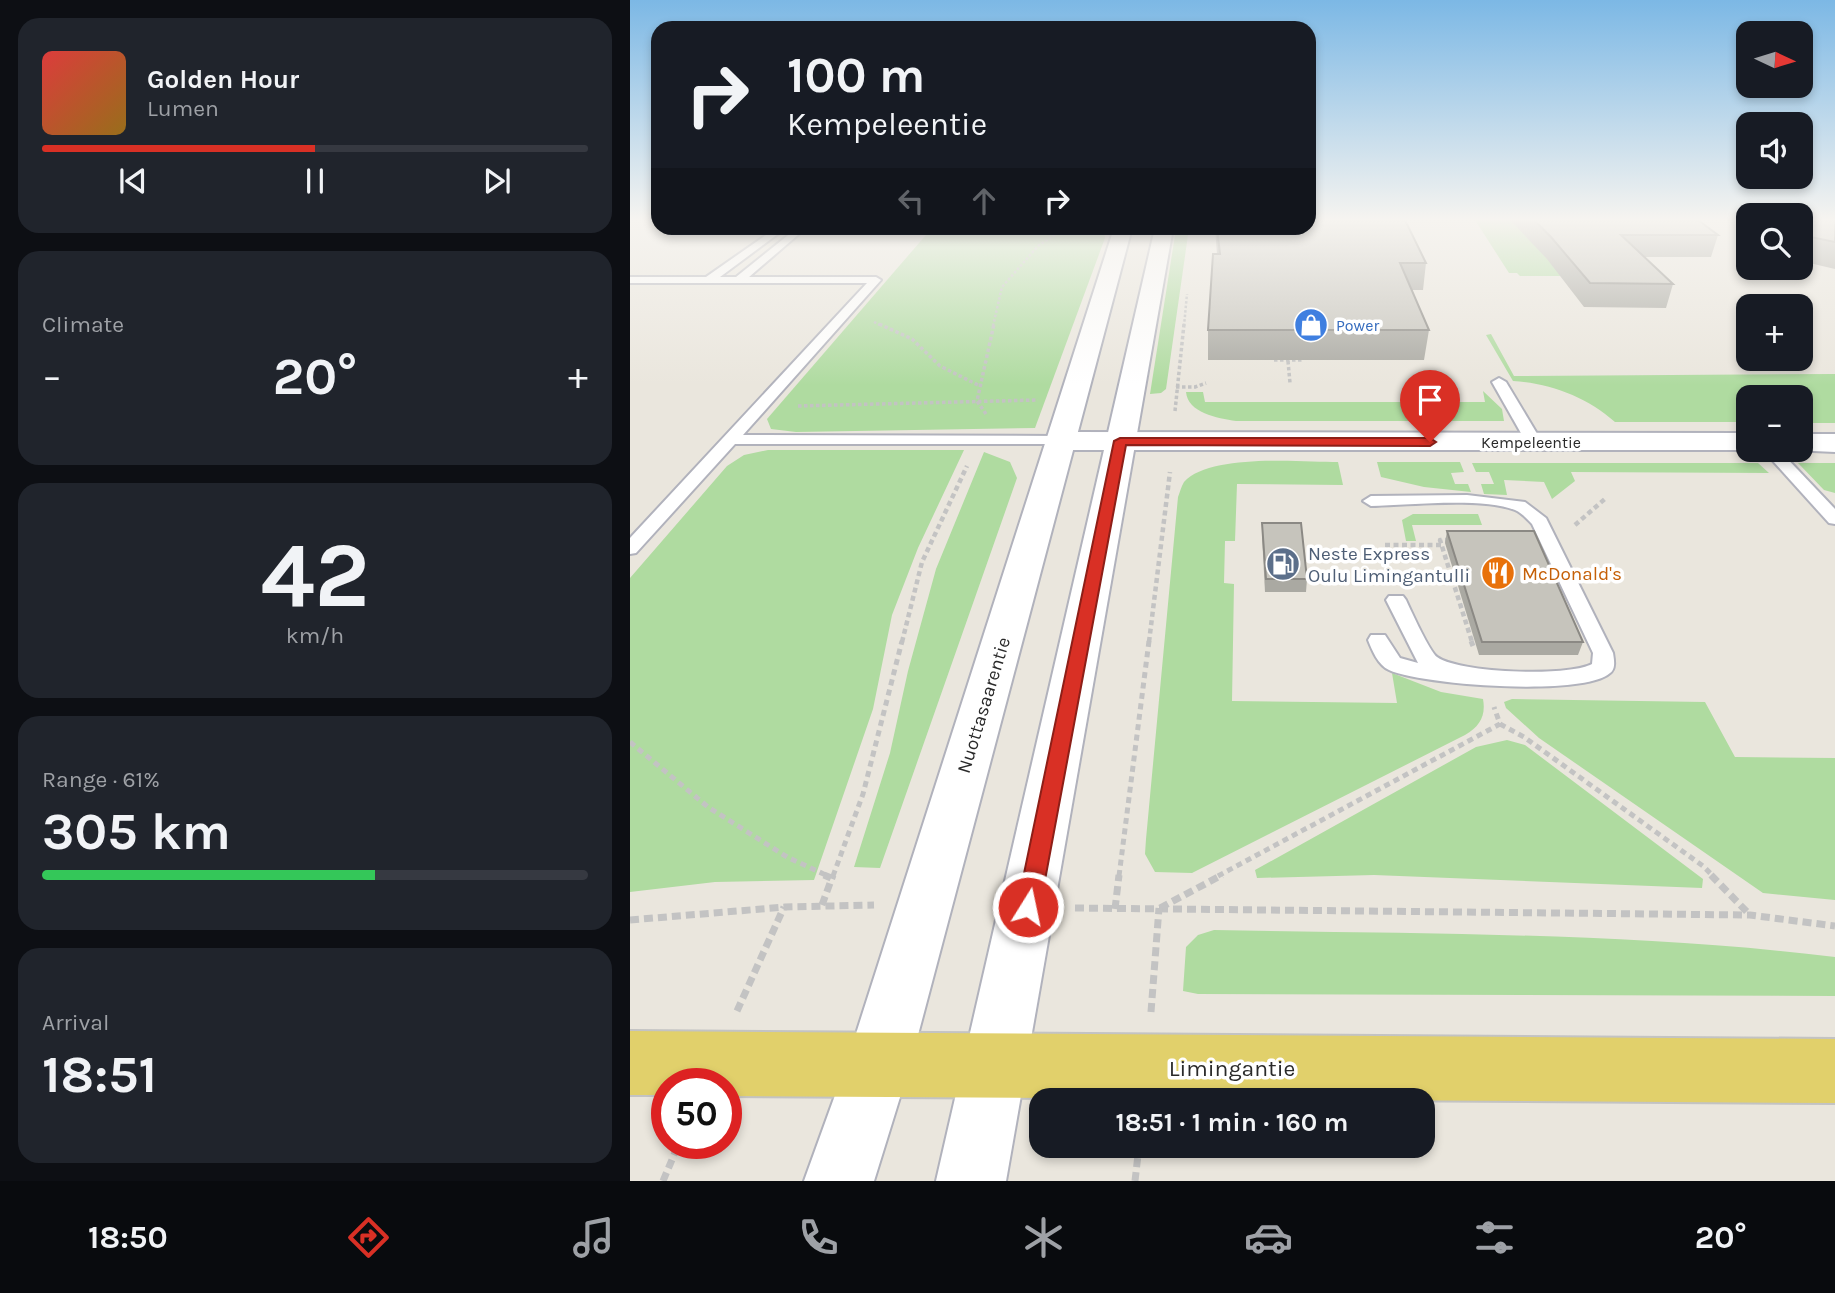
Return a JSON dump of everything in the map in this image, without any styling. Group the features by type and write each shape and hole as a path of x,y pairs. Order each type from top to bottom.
{"main road":[{"name":"Nuottasaarentie","path":"839,1181 878,1065 1109,275"},
{"path":"971,1181 997,1065 1154,275"},
{"name":"Kempeleentie","path":"1067,420 1120,441 1736,442"},
{"path":"1813,443 1835,443"},
{"name":"Limingantie","path":"630,1063 1835,1071"}],"lane":[{"path":"709,281 717,275"},
{"path":"737,281 744,275"},
{"path":"630,280 876,280 630,548"},
{"path":"630,289 643,281"},
{"path":"1499,382 1534,442"},
{"path":"732,439 979,440 1067,420"},
{"path":"1781,462 1835,519"},
{"path":"1371,500 1499,502 1521,507 1540,522 1603,653 1603,668 1588,676 1570,678 1484,678 1420,672 1394,665 1383,653 1378,640"},
{"path":"1396,600 1428,662 1457,674"}],"path":[{"path":"822,905 863,794 922,562 989,418 977,401 1002,287 1012,275"},
{"path":"1115,909 1170,479 1176,387 1189,281"},
{"path":"853,306 880,326 912,339 940,366 980,386"},
{"path":"1274,360 1302,360"},
{"path":"1288,361 1290,383"},
{"path":"1176,387 1195,387 1206,383"},
{"path":"762,406 943,404 977,401 1067,420"},
{"path":"1452,540 1440,540 1500,724 1524,737 1703,866 1750,915"},
{"path":"1385,545 1441,545"},
{"path":"1159,908 1500,724"},
{"path":"630,742 708,807 787,857 832,878"},
{"path":"630,920 822,905 923,906"},
{"path":"713,1063 785,907"},
{"path":"1028,907 1750,915 1835,926"},
{"path":"1146,1068 1159,908"},
{"path":"1135,1181 1138,1158"},
{"path":"663,1181 672,1159"}],"green space":[{"path":"891,275 1091,275 1035,428 796,432 771,429 767,419"},
{"path":"1169,275 1182,275 1166,389 1161,393 1150,394"},
{"path":"1519,275 1562,276 1520,276"},
{"path":"1491,334 1514,376 1835,374 1835,423 1813,423 1813,385 1736,385 1736,422 1615,422 1592,405 1567,393 1541,385 1513,381 1486,335"},
{"path":"1483,391 1502,409 1504,421 1236,421 1198,410 1188,399 1186,392 1203,392 1205,402 1485,402"},
{"path":"768,450 964,450 918,548 892,615 873,709 814,880 715,882 630,892 630,578 727,466 744,455"},
{"path":"984,452 1010,462 1017,478 880,868 854,867 890,753 908,671 936,569"},
{"path":"1338,462 1343,485 1237,484 1235,541 1225,541 1224,583 1234,584 1232,701 1397,703 1392,673 1441,692 1483,699 1484,711 1481,720 1465,735 1192,873 1155,872 1145,854 1146,839 1178,497 1182,486 1197,473 1235,463"},
{"path":"1377,462 1460,462 1464,472 1451,473 1455,484 1468,484 1471,492 1424,487 1381,477"},
{"path":"1472,463 1758,463 1769,473 1571,472 1575,481 1552,499 1544,482 1504,480 1507,495 1484,494 1481,484 1494,484 1489,472 1476,472"},
{"path":"1798,463 1835,463 1835,493 1824,490"},
{"path":"1413,514 1478,514 1482,525 1412,525 1416,541 1406,541 1402,520"},
{"path":"1512,699 1705,702 1735,757 1835,758 1835,900 1763,893 1539,738 1506,708 1504,702"},
{"path":"1507,740 1525,745 1703,879 1702,888 1374,875 1257,878 1255,870 1476,747"},
{"path":"1214,930 1603,939 1835,957 1835,996 1198,994 1183,991 1186,947 1198,935"}],"building":[{"path":"1212,275 1405,275 1429,330 1208,330"},
{"path":"1583,275 1664,275 1673,284 1590,283"},
{"name":"Neste Express Oulu Limingantulli","path":"1262,523 1301,523 1307,579 1266,579"},
{"name":"McDonald's","path":"1447,531 1534,531 1583,642 1482,642"}],"place":[{"name":"Power","path":"1311,325"},
{"name":"Neste Express Oulu Limingantulli","path":"1283,564"},
{"name":"McDonald's","path":"1498,573"}],"route":[{"path":"1028,907 1120,441 1430,442"}]}
